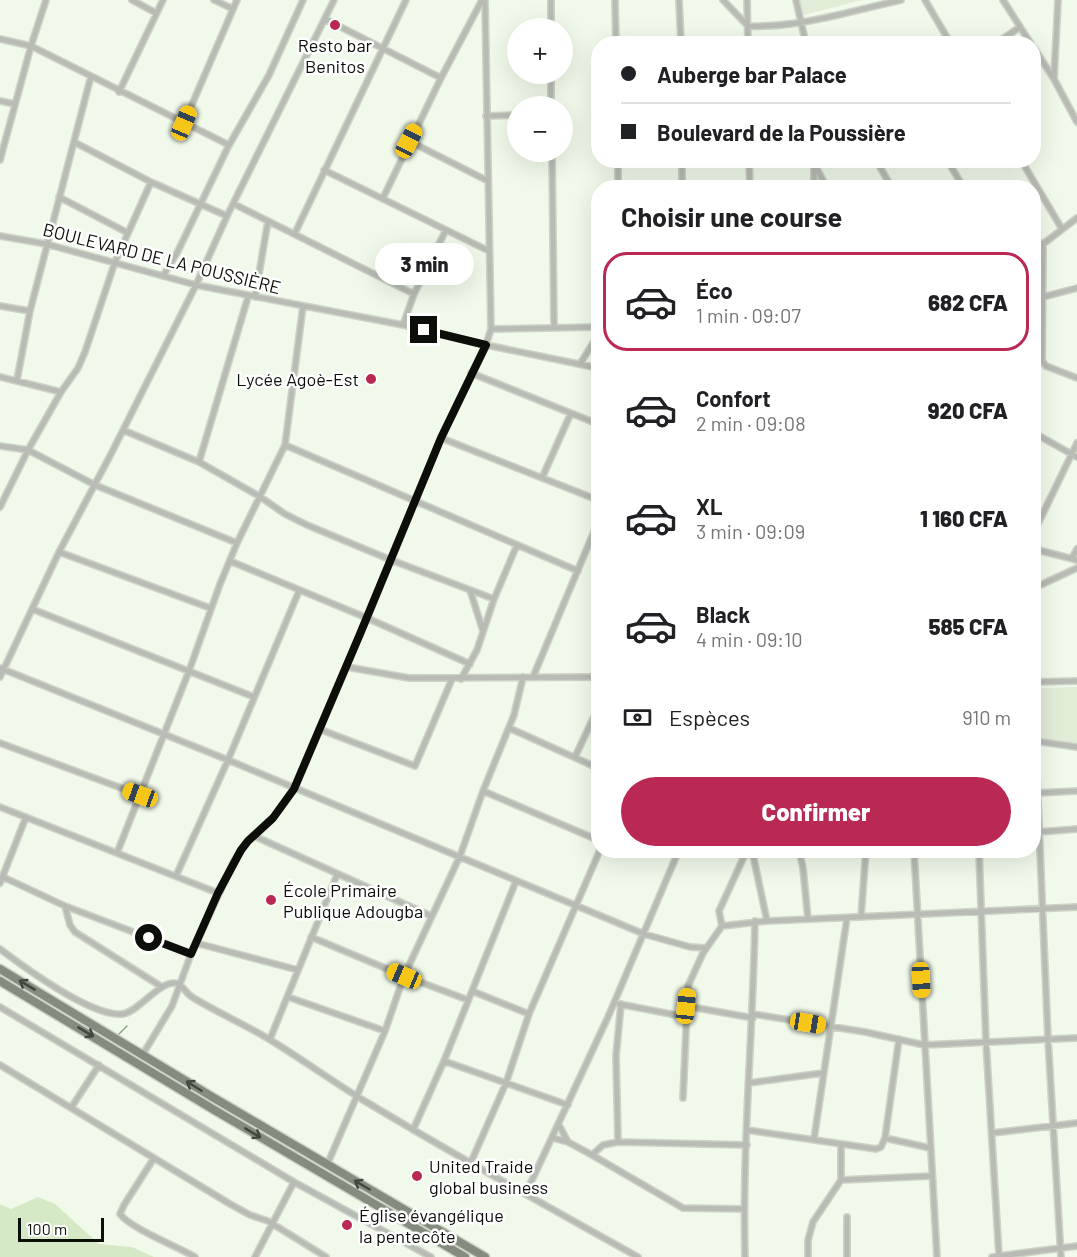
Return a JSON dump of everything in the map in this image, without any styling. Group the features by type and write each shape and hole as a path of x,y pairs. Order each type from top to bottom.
{"main road":[{"path":"0,969 485,1257"},
{"path":"0,981 465,1257"}],"street":[{"path":"0,160 46,0"},
{"path":"132,0 156,13"},
{"path":"119,92 162,0"},
{"path":"214,0 233,9"},
{"path":"184,123 237,0"},
{"path":"163,276 181,245 228,147 269,75 303,0"},
{"path":"0,677 59,552 196,285 227,216 334,0"},
{"path":"295,233 406,0"},
{"path":"383,198 441,78 484,0"},
{"path":"143,1054 165,1020 218,893 241,850 273,818 294,789 441,438 486,345 491,328 484,0"},
{"path":"551,0 551,18"},
{"path":"615,0 616,36"},
{"path":"679,0 681,36"},
{"path":"723,0 748,26"},
{"path":"747,0 748,36"},
{"path":"796,0 805,36"},
{"path":"748,26 800,22 901,0"},
{"path":"925,0 946,36"},
{"path":"1003,0 1025,36"},
{"path":"1054,79 1058,0"},
{"path":"325,19 441,78"},
{"path":"1007,36 1020,27"},
{"path":"0,39 31,46 228,147"},
{"path":"1041,59 1075,114 1077,122"},
{"path":"17,380 46,244 91,76"},
{"path":"0,102 15,104"},
{"path":"486,116 507,115"},
{"path":"409,141 488,181"},
{"path":"74,142 151,182 227,216"},
{"path":"552,162 554,327"},
{"path":"324,170 489,251"},
{"path":"0,507 28,450 61,392 73,377 85,352 115,262 151,182"},
{"path":"1041,193 1062,228"},
{"path":"59,197 128,234"},
{"path":"234,204 414,294"},
{"path":"1077,218 1043,243 1044,364 1077,378"},
{"path":"199,462 251,297 268,221"},
{"path":"403,326 414,294 446,230"},
{"name":"BOULEVARD DE LA POUSSIÈRE","path":"0,236 46,244 196,285 591,366"},
{"path":"1043,297 1077,288"},
{"path":"0,306 30,311"},
{"path":"117,853 189,671 210,608 237,543 285,445 303,306"},
{"path":"491,328 591,327"},
{"path":"580,364 591,346"},
{"path":"471,373 591,421"},
{"path":"0,377 61,392"},
{"path":"542,478 571,413"},
{"path":"123,430 199,462 307,525 494,599"},
{"path":"441,438 591,497"},
{"path":"1041,438 1074,455"},
{"path":"1041,519 1074,455 1077,443"},
{"path":"285,445 578,571"},
{"path":"0,446 28,450 95,485 237,543"},
{"path":"532,677 591,539"},
{"path":"461,679 483,633 494,599 517,545"},
{"path":"1041,551 1075,559 1077,549"},
{"path":"59,552 210,608"},
{"path":"230,561 470,664"},
{"path":"1041,585 1077,568"},
{"path":"470,590 483,633"},
{"path":"176,876 299,591"},
{"path":"32,609 254,697"},
{"path":"347,667 399,677 452,679 591,677"},
{"path":"2,669 228,760 644,934 690,947 706,948"},
{"path":"327,1165 358,1096 404,976 460,856 514,715 523,677"},
{"path":"319,729 415,766 452,679"},
{"path":"1041,682 1077,681"},
{"path":"576,757 591,724"},
{"path":"509,728 591,764"},
{"path":"1041,742 1077,747"},
{"path":"0,743 140,795"},
{"path":"483,791 591,837"},
{"path":"1041,794 1077,791"},
{"path":"0,807 218,893"},
{"path":"26,817 1,880 191,954"},
{"path":"1041,832 1077,830"},
{"path":"254,836 431,916"},
{"path":"471,1162 506,1083 529,1014 597,858"},
{"path":"526,1193 614,1003 676,858"},
{"path":"722,926 719,911 746,858"},
{"path":"752,858 767,921"},
{"path":"801,858 808,919"},
{"path":"861,917 865,858"},
{"path":"914,858 937,1257"},
{"path":"979,858 986,1042 999,1257"},
{"path":"1040,858 1061,1257"},
{"path":"270,1039 337,875"},
{"path":"413,1130 444,1061 516,881"},
{"path":"65,906 70,925 75,932 162,987"},
{"path":"683,1098 689,981 706,948 722,926 755,921 1077,907"},
{"path":"814,1139 847,918"},
{"path":"745,1257 744,1209 755,921"},
{"path":"311,937 468,1000"},
{"path":"196,943 298,970"},
{"path":"0,949 38,976 85,1004 110,1014 128,1013 162,987 172,982 180,985 190,996 270,1039 413,1130 638,1257"},
{"path":"472,991 529,1014"},
{"path":"288,997 384,1031"},
{"path":"614,1003 686,1017"},
{"path":"618,1142 616,1056 621,1004"},
{"path":"686,1006 830,1027 924,1044 1077,1038"},
{"path":"0,1007 294,1182 431,1257"},
{"path":"747,1130 876,1149 881,1147 885,1138 899,1039"},
{"path":"444,1061 568,1105"},
{"path":"0,1065 237,1208 272,1223 326,1257"},
{"path":"71,1108 99,1065"},
{"path":"749,1083 823,1073"},
{"path":"992,1133 1077,1123"},
{"path":"559,1125 568,1142"},
{"path":"553,1138 568,1142 683,1208 744,1209"},
{"path":"885,1138 930,1148"},
{"path":"592,1155 603,1145 618,1142 747,1145"},
{"path":"808,1257 808,1240 813,1222 841,1180 840,1144"},
{"path":"154,1158 120,1214 147,1232 195,1257"},
{"path":"841,1180 932,1176"},
{"path":"255,1257 294,1182"},
{"path":"847,1217 847,1257"},
{"path":"992,1257 1077,1246"}],"shaded area":[{"path":"798,0 862,0 800,16"},
{"path":"1077,687 1077,746 1041,740 1041,688"},
{"path":"38,1197 55,1204 99,1244 132,1247 154,1257 0,1257 0,1204 11,1209"}],"waterway":[{"path":"118,1035 127,1026"}],"place":[{"name":"Resto bar Benitos","path":"335,25"},
{"name":"Lycée Agoè-Est","path":"371,379"},
{"name":"École Primaire Publique Adougba","path":"271,900"},
{"name":"United Traide global business","path":"417,1176"},
{"name":"Église évangélique la pentecôte","path":"347,1225"}],"route":[{"path":"149,938 191,954 234,861 248,841 273,818 294,789 441,438 486,345 424,330"}]}
